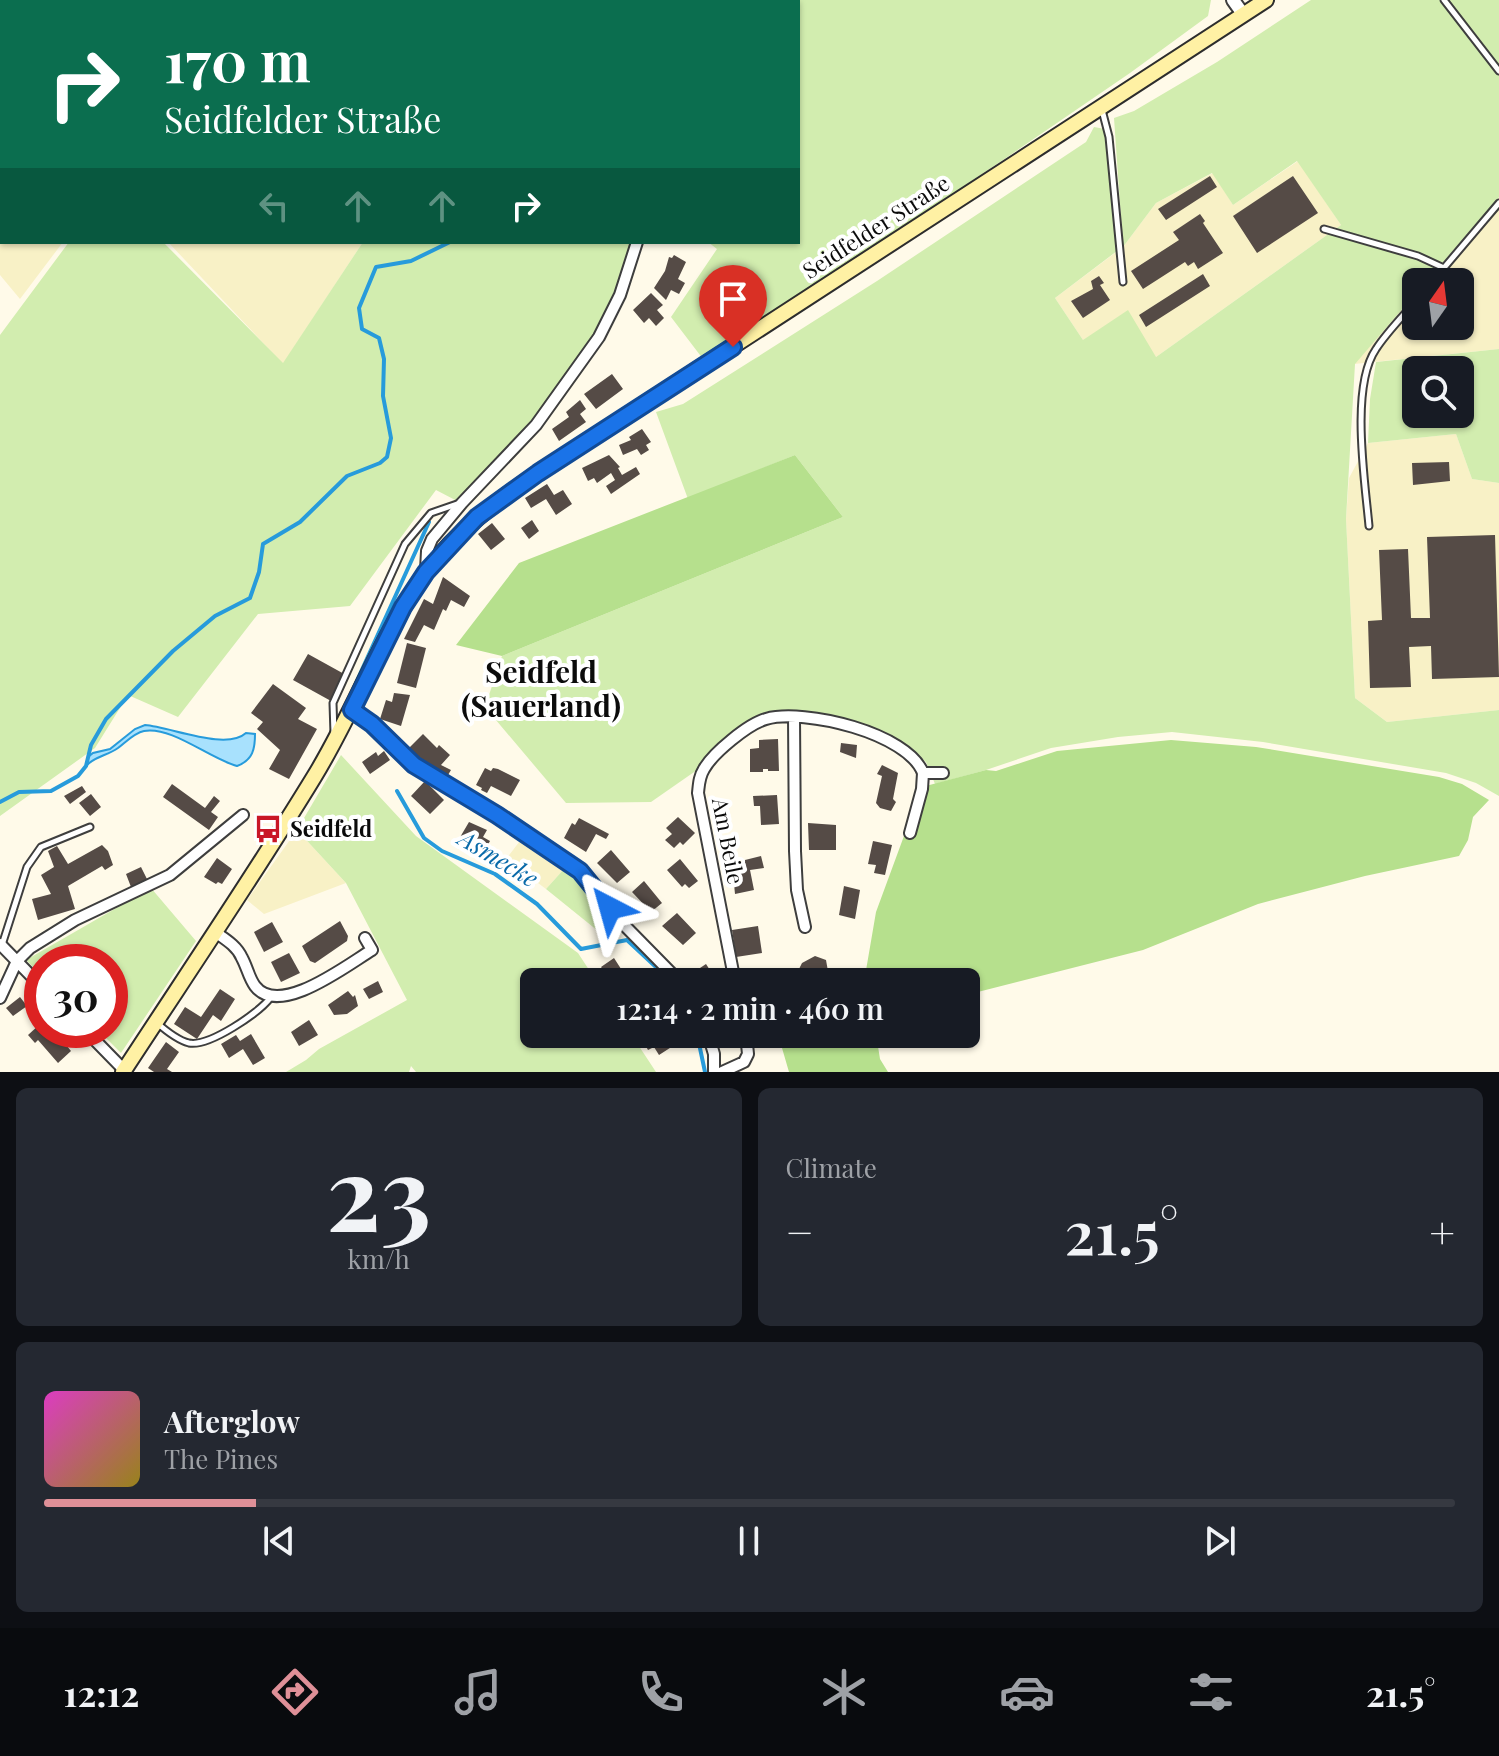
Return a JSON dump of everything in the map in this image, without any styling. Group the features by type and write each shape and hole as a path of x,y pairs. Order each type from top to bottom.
{"main road":[{"name":"Seidfelder Straße","path":"123,1071 334,744 403,607 426,572 493,503 1266,0"}],"street":[{"path":"1233,0 1243,14"},
{"name":"Seidfelder Straße","path":"426,572 427,551 432,539 536,425 599,337 620,295 636,244"},
{"path":"352,710 372,724 414,765 497,815 580,871 626,927 666,968"},
{"name":"Am Beile","path":"732,968 698,793 699,777 709,761 756,723 778,717 794,717 878,735 914,758 923,773"},
{"path":"794,717 797,890 805,927"},
{"path":"910,833 922,789 923,773 943,773"},
{"path":"0,998 17,961 30,948 75,920 170,875 243,815"},
{"path":"215,932 237,948 256,988 271,997 291,995 372,950 365,938"},
{"path":"1,945 24,968"},
{"name":"Seidfelder Straße","path":"102,1048 123,1071"},
{"path":"712,1048 714,1072"},
{"path":"722,1072 744,1062 747,1048"}],"lane":[{"path":"1444,0 1499,71"},
{"path":"1101,105 1109,137 1123,282"},
{"path":"1324,229 1418,256 1444,268 1499,203"},
{"path":"1369,526 1361,443 1365,375 1376,349 1402,318"},
{"path":"334,744 333,703 405,544 431,513 462,503"},
{"path":"1,945 27,867 41,847 90,827"},
{"path":"156,1021 183,1040 199,1042 258,1013 271,997"}],"shaded area":[{"path":"1298,161 1341,225 1156,357 1083,340 1055,298 1123,247 1156,203 1213,173 1233,205"},
{"path":"1499,197 1499,349 1402,356 1402,359 1354,364 1402,309 1402,340 1474,340 1474,268 1438,268"},
{"path":"0,244 61,244 20,299 0,275"},
{"path":"170,244 362,244 283,364"},
{"path":"1456,434 1472,479 1499,483 1499,710 1387,722 1355,698 1346,519 1349,478 1368,443"},
{"path":"297,830 346,883 264,914 247,900"},
{"path":"523,837 564,869 546,889 506,859"}],"green space":[{"path":"800,0 1211,0 1208,16 1130,73 703,359 671,317 717,249 711,244 800,244"},
{"path":"1311,0 1499,0 1499,197 1438,268 1402,268 1402,309 1355,364 1346,519 1355,698 1387,722 1499,710 1499,796 1476,783 1446,773 1263,742 1172,732 1051,748 935,784 926,762 911,749 880,733 768,715 743,724 697,770 651,802 566,803 485,707 502,656 843,517 795,455 688,499 656,412 683,404 877,281 1086,142 1094,127 1105,129 1117,251 1055,298 1083,340 1128,310 1156,357 1341,225 1297,161 1233,205 1212,173 1156,203 1123,247 1114,118 1134,111 1217,62"},
{"path":"68,244 165,244 283,363 362,244 631,244 605,321 541,413 459,502 436,490 350,606 258,614 178,717 128,695 95,748 0,816 0,335"},
{"path":"1499,349 1499,483 1472,479 1456,434 1368,443 1376,362 1402,359 1402,428 1474,428 1474,356 1433,356"},
{"path":"795,455 843,517 502,656 456,645 519,563"},
{"path":"1171,740 1256,747 1439,777 1462,784 1489,800 1473,817 1468,840 1459,856 1258,904 1143,950 980,991 980,968 866,968 876,912 922,787 986,770 996,771 1057,751"},
{"path":"341,755 416,836 578,953 588,968 520,968 520,1048 640,1048 656,1072 416,1072 411,1066 409,1072 286,1072 319,1049 407,1000 346,883 297,830"},
{"path":"564,869 606,906 618,928 598,931 546,889"},
{"path":"151,888 196,941 128,1043 128,944 54,944"},
{"path":"782,1048 878,1048 880,1059 888,1072 789,1072"}],"water":[{"path":"145,725 212,739 225,740 246,733 255,734 254,749 247,761 237,766 167,733 144,731 86,766 88,757 93,753 110,749"}],"building":[{"path":"1210,176 1217,187 1166,220 1158,209"},
{"path":"1293,176 1318,213 1257,253 1233,216"},
{"path":"1200,214 1223,253 1198,269 1194,262 1188,266 1185,262 1143,289 1131,271 1179,240 1173,232"},
{"path":"674,255 686,262 678,279 685,283 679,294 671,290 666,300 654,288 665,271 669,257"},
{"path":"1203,274 1210,286 1146,327 1139,315"},
{"path":"1099,276 1104,283 1100,285 1110,300 1083,318 1071,301 1093,289 1091,281"},
{"path":"651,293 663,305 657,310 664,318 656,326 649,318 644,323 633,310"},
{"path":"612,374 623,389 596,409 584,394"},
{"path":"580,400 586,409 580,414 586,422 559,441 552,429 569,417 566,412"},
{"path":"642,429 651,442 646,445 649,450 641,455 637,449 623,455 619,445 631,440 629,437"},
{"path":"609,455 620,467 622,475 636,467 640,474 611,494 606,486 615,480 611,473 597,483 594,478 588,481 582,468"},
{"path":"1449,462 1450,481 1413,485 1412,463"},
{"path":"547,484 554,495 563,490 572,504 556,515 546,499 531,508 525,498"},
{"path":"532,520 539,531 529,539 521,528"},
{"path":"492,523 505,539 491,550 478,534"},
{"path":"1495,535 1499,677 1432,679 1431,646 1409,647 1411,687 1370,688 1368,621 1382,620 1379,550 1408,549 1411,618 1430,618 1427,537"},
{"path":"443,577 470,596 464,607 451,600 446,611 443,609 434,630 424,625 415,642 404,639 424,599 433,604"},
{"path":"407,643 426,648 416,688 397,683"},
{"path":"308,654 346,675 331,701 293,680"},
{"path":"273,684 306,708 298,719 317,729 289,779 269,769 280,750 257,729 263,722 251,713"},
{"path":"394,693 410,695 401,726 380,719 386,700 392,702"},
{"path":"423,734 437,748 439,745 450,755 441,765 451,770 445,780 420,765 407,750"},
{"path":"778,739 779,771 763,769 763,772 750,772 750,749 759,748 759,740"},
{"path":"841,743 857,745 856,758 840,752"},
{"path":"384,751 390,760 370,774 362,762 376,752 378,756"},
{"path":"882,765 898,773 893,799 896,802 891,811 880,808 876,803 882,776 877,774"},
{"path":"485,768 491,771 498,769 520,780 511,796 491,786 487,793 476,785"},
{"path":"425,781 444,800 430,814 411,796"},
{"path":"172,784 205,808 214,796 220,801 211,812 218,817 209,830 163,797"},
{"path":"82,786 86,792 70,804 64,796"},
{"path":"91,794 101,807 90,816 79,803"},
{"path":"777,795 779,824 761,825 760,806 754,806 753,796"},
{"path":"678,817 695,833 683,845 680,842 674,848 665,840 672,834 666,828"},
{"path":"579,818 609,834 606,839 596,834 586,852 564,838 572,823 575,825"},
{"path":"469,822 487,830 483,837 490,841 483,854 459,839"},
{"path":"808,823 836,825 836,850 809,850"},
{"path":"873,841 892,845 885,875 874,873 876,865 868,864"},
{"path":"102,845 113,865 105,870 102,866 68,886 75,909 38,920 32,899 51,894 41,875 54,867 48,851 57,846 68,864"},
{"path":"611,850 630,872 617,883 597,863"},
{"path":"761,856 764,868 750,870 754,890 735,894 733,874 745,872 745,860"},
{"path":"217,858 232,869 222,884 204,877"},
{"path":"680,859 698,881 689,888 685,884 682,887 667,870"},
{"path":"141,867 147,879 131,887 126,874"},
{"path":"644,881 662,903 651,912 632,892"},
{"path":"844,886 860,890 855,919 839,915"},
{"path":"677,913 696,933 683,945 662,926"},
{"path":"340,921 348,936 347,941 315,963 310,961 302,946"},
{"path":"272,922 283,942 264,952 254,932"},
{"path":"758,926 762,953 736,957 732,930"},
{"path":"289,953 300,973 281,982 271,962"},
{"path":"815,956 826,960 827,968 800,968 802,963"},
{"path":"614,958 620,968 602,968"},
{"path":"378,981 383,992 369,999 363,989"},
{"path":"220,989 235,999 221,1021 213,1015 197,1039 174,1024 185,1007 201,1017"},
{"path":"348,991 353,997 355,995 358,1006 347,1014 334,1015 328,1005"},
{"path":"20,997 24,1002 24,1008 13,1016 6,1008"},
{"path":"309,1020 318,1035 299,1046 291,1032"},
{"path":"251,1034 265,1058 253,1065 243,1049 229,1058 221,1044 236,1035 240,1041"},
{"path":"166,1042 179,1052 167,1069 172,1072 154,1072 148,1068"},
{"path":"45,1048 69,1048 71,1051 58,1063"},
{"path":"655,1048 670,1048 659,1055"}],"waterway":[{"path":"0,802 19,792 51,791 78,776 86,766 91,745 106,719 173,651 215,616 250,598 259,572 263,544 300,522 347,476 380,463 387,457 391,438 383,396 384,359 379,338 362,329 359,308 376,267 411,261 446,244"},
{"name":"Asmecke","path":"340,718 429,522"},
{"name":"Asmecke","path":"397,791 424,838 442,851 495,874 537,904 581,949 627,940 657,968"},
{"name":"Asmecke","path":"700,1048 705,1072"}],"place":[{"name":"Seidfeld","path":"268,829"}],"district":[{"name":"Seidfeld (Sauerland)","path":"541,690"}],"route":[{"path":"610,908 580,871 476,801 414,765 372,724 352,710 403,607 426,572 477,517 538,473 733,347"}]}
